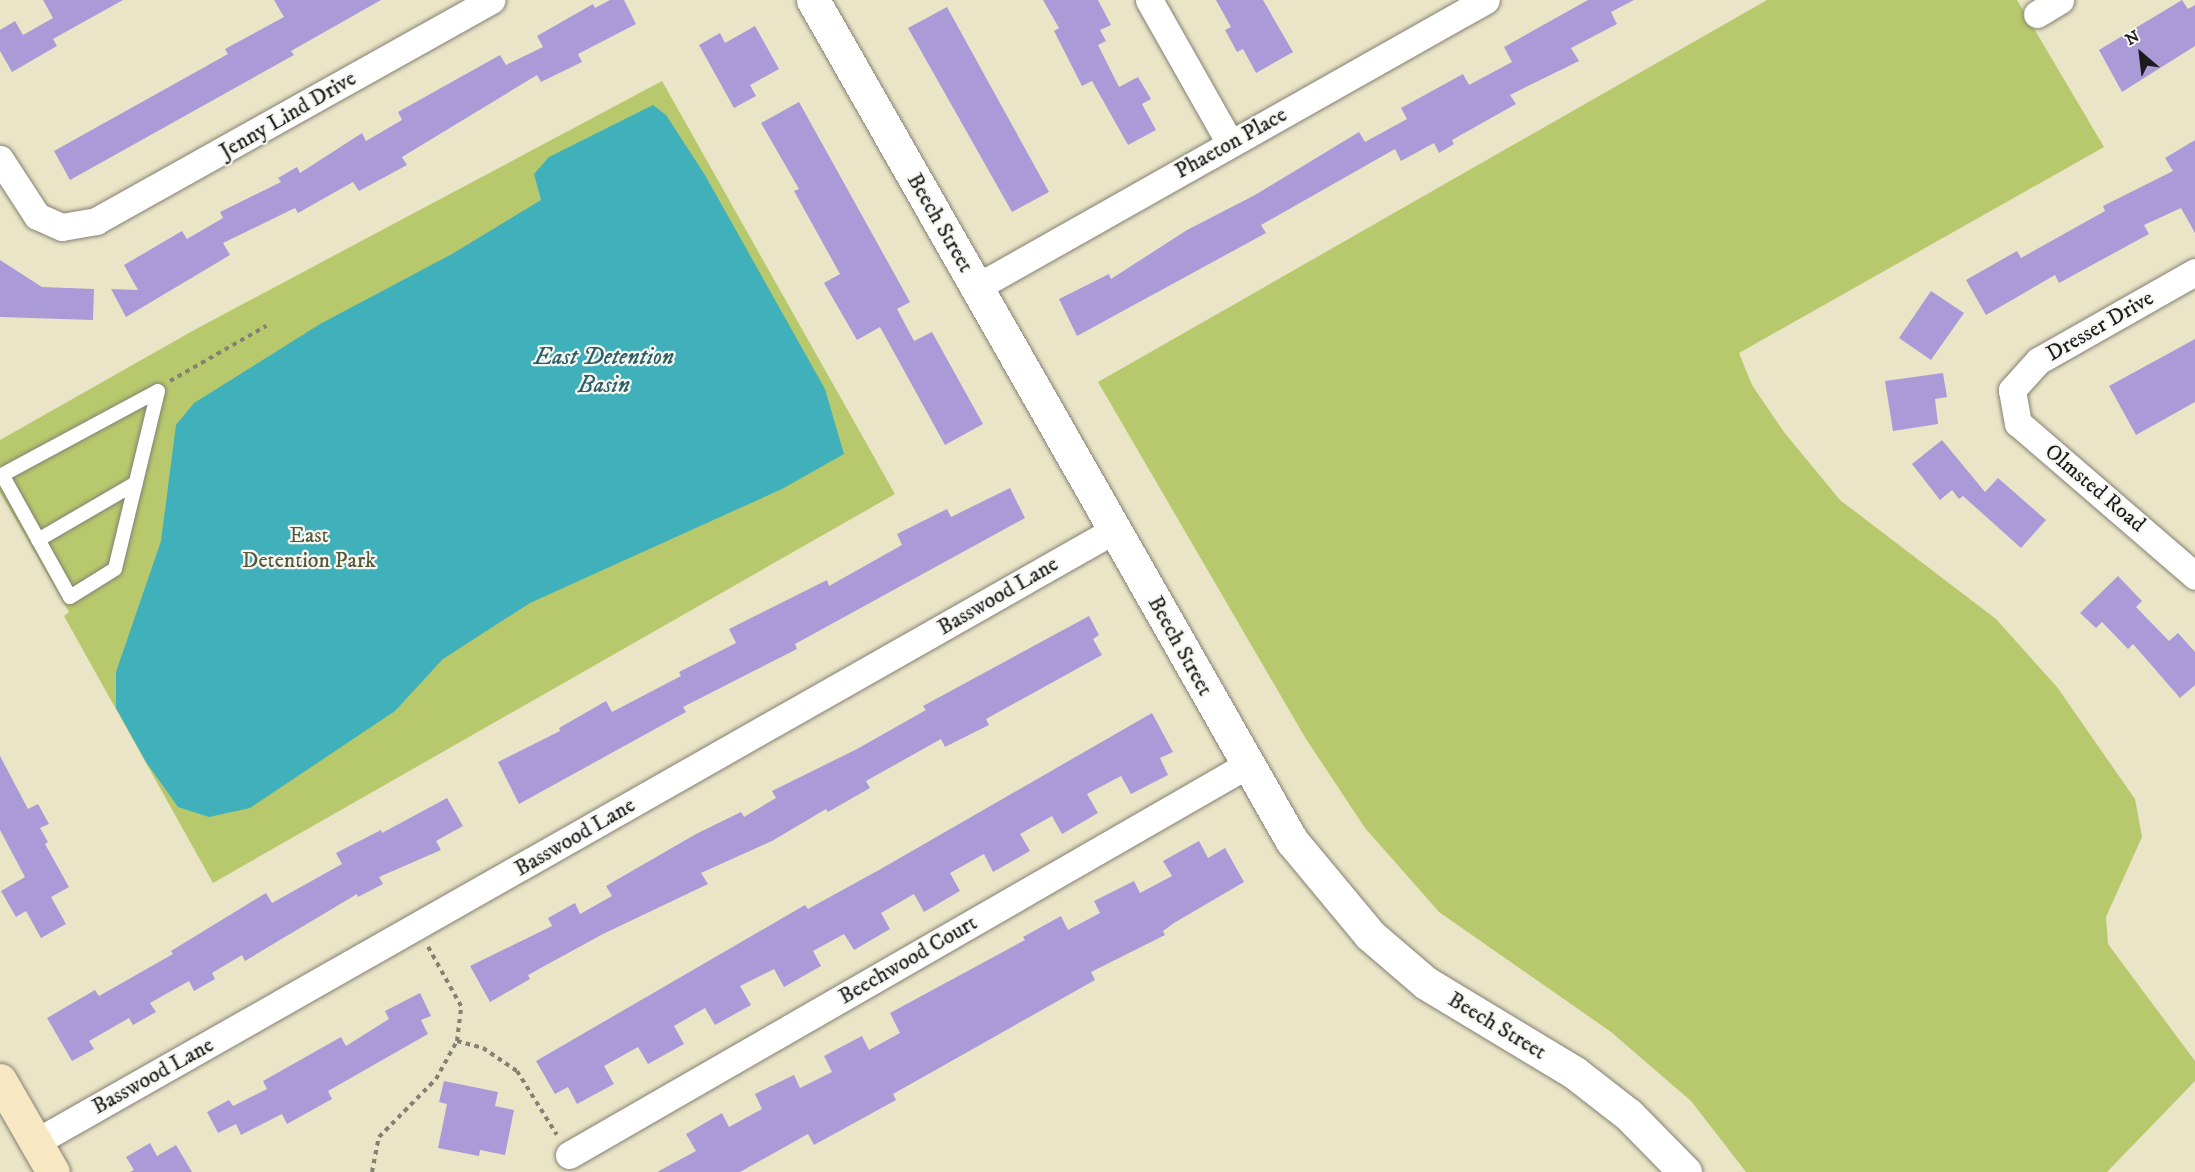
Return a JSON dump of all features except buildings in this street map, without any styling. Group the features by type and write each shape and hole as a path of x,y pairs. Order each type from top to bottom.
{"main road":[{"path":"0,1080 53,1172"}],"street":[{"name":"Jenny Lind Drive","path":"0,159 37,216 62,227 83,225 207,161 491,0"},
{"name":"Beech Street","path":"813,0 1292,841 1370,935 1443,994 1575,1073 1629,1115 1685,1172"},
{"path":"1149,0 1230,143"},
{"name":"Phaeton Place","path":"977,287 1486,0"},
{"path":"2037,14 2061,0"},
{"name":"Dresser Drive","path":"2012,390 2038,361 2195,272"},
{"name":"Olmsted Road","path":"2012,390 2018,423 2195,576"},
{"name":"Basswood Lane","path":"36,1142 1114,530"},
{"name":"Beechwood Court","path":"569,1155 1247,765"}],"lane":[{"path":"158,391 115,570 70,597 1,476 158,391"},
{"path":"38,540 136,483"}],"path":[{"path":"158,391 177,375 266,326"},
{"path":"372,1172 379,1137 436,1079 457,1041 461,1006 417,927"},
{"path":"457,1041 483,1048 517,1071 569,1155"}],"green space":[{"path":"1767,0 2017,0 2104,147 1739,353 1752,385 1784,432 1840,500 1996,619 2057,687 2135,799 2142,837 2106,917 2108,944 2195,1061 2195,1081 2107,1172 1746,1172 1691,1101 1611,1032 1439,912 1365,828 1306,739 1098,382"},
{"name":"East Detention Basin","path":"662,81 895,494 213,883 64,616 69,612 0,492 0,440 196,329"}],"water":[{"name":"East Detention Basin","path":"653,105 666,115 705,175 825,389 844,454 782,489 530,603 443,659 395,711 250,808 209,817 178,807 146,762 116,708 116,672 161,541 176,425 194,403 320,324 452,254 541,200 534,174 549,157"}],"park label":[{"name":"East Detention Park","path":"309,548"}]}
